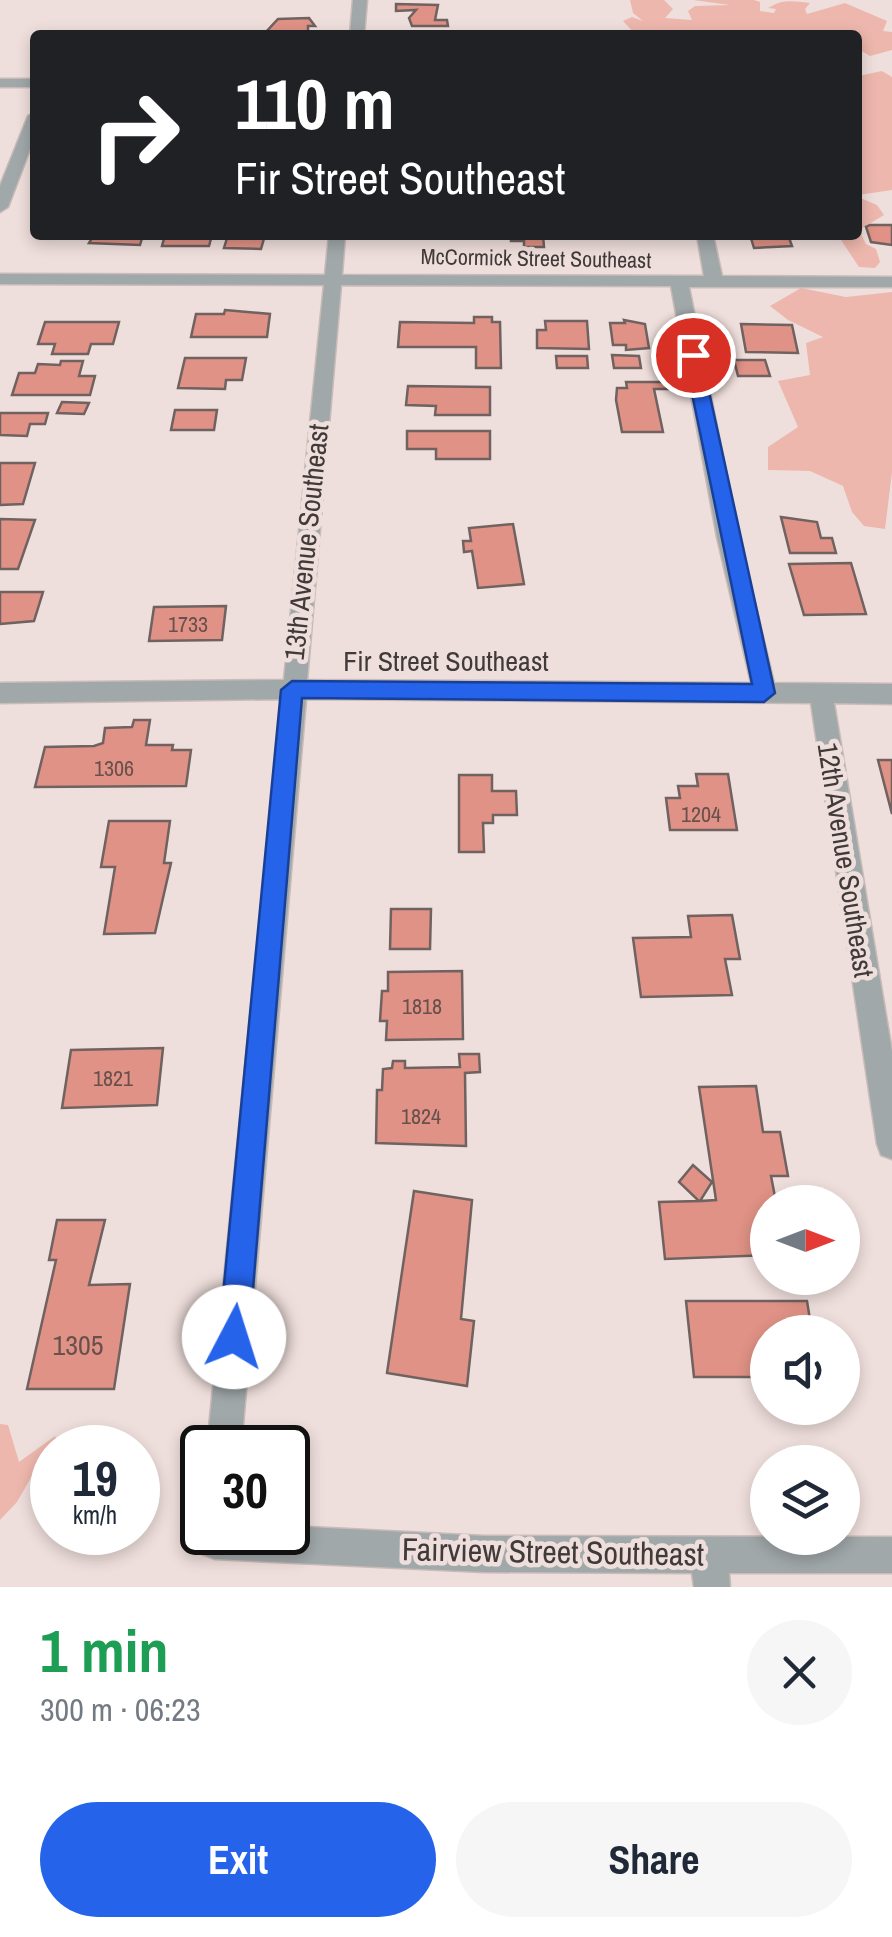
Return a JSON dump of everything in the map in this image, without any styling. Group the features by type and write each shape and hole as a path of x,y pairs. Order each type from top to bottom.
{"street":[{"path":"357,30 360,0"},
{"path":"0,83 30,84"},
{"path":"0,207 30,129"},
{"name":"13th Avenue Southeast","path":"226,1425 336,240"},
{"path":"707,240 714,282"},
{"name":"McCormick Street Southeast","path":"0,279 892,282"},
{"path":"679,282 728,537 764,693"},
{"name":"Fir Street Southeast","path":"0,694 292,690 892,694"},
{"name":"12th Avenue Southeast","path":"820,694 892,1144"},
{"name":"Fairview Street Southeast","path":"310,1543 710,1571 892,1556"}],"shaded area":[{"path":"630,0 664,0 673,9 665,18 692,20 688,11 695,6 730,5 693,0 754,0 760,2 760,11 774,13 776,9 768,8 781,2 810,3 805,9 807,14 845,3 887,21 883,31 892,32 892,50 870,56 862,51 862,30 631,30 623,21 632,17 643,21 633,13"},
{"path":"882,71 892,77 892,190 862,194 862,75"},
{"path":"862,199 877,205 884,215 862,228"},
{"path":"862,236 866,244 876,249 880,262 875,268 859,267 841,240 862,240"},
{"path":"801,288 846,297 892,292 892,472 885,529 864,526 852,512 843,486 810,471 768,470 768,447 798,427 778,381 810,375 806,343 823,337 770,306"},
{"path":"0,1424 8,1425 19,1462 30,1454 30,1479 17,1502 0,1520"}],"building":[{"path":"396,4 438,5 435,20 447,20 448,26 412,26 409,18 416,10 396,11"},
{"path":"309,18 315,26 308,26 308,30 268,30 278,19"},
{"path":"892,225 892,245 871,242 866,227"},
{"path":"91,240 142,240 140,245 89,243"},
{"path":"164,240 211,240 209,246 162,246"},
{"path":"226,240 264,240 261,249 224,248"},
{"path":"543,240 544,247 524,247 524,241 511,241"},
{"path":"752,240 790,240 792,246 754,248"},
{"path":"225,310 270,314 267,337 191,337 196,314 224,314"},
{"path":"474,317 492,317 492,322 500,322 501,368 476,368 476,347 398,347 400,322 474,323"},
{"path":"624,320 645,324 649,348 626,350 626,345 613,345 610,323 625,323"},
{"path":"545,321 587,321 589,349 537,348 537,330 546,330"},
{"path":"45,322 119,322 113,344 91,344 88,354 52,354 55,344 38,344"},
{"path":"741,324 792,325 798,353 746,352"},
{"path":"612,355 639,356 641,368 614,368"},
{"path":"556,356 587,356 588,368 557,368"},
{"path":"185,358 246,358 242,380 226,380 225,389 178,388"},
{"path":"734,360 765,360 770,376 738,376"},
{"path":"61,361 83,361 79,376 95,376 90,395 12,395 19,373 35,373 38,364 60,365"},
{"path":"626,382 672,382 673,389 654,389 663,432 622,432 616,400 617,388 627,388"},
{"path":"408,386 490,387 490,415 435,415 436,406 406,405"},
{"path":"62,402 89,403 84,414 57,413"},
{"path":"175,410 217,410 214,430 171,430"},
{"path":"0,413 48,413 45,424 30,424 27,436 0,435"},
{"path":"407,431 490,431 490,459 436,459 436,449 407,449"},
{"path":"0,463 35,463 23,504 0,505"},
{"path":"781,517 817,522 821,538 832,538 836,553 790,553"},
{"path":"0,519 35,520 18,569 0,569"},
{"path":"513,524 524,584 478,588 472,551 464,552 463,541 471,541 469,528"},
{"path":"851,563 866,614 804,615 789,564"},
{"path":"0,592 43,592 34,621 0,624"},
{"path":"226,606 222,640 149,641 154,607"},
{"path":"134,720 150,720 146,745 191,750 186,786 35,787 45,747 94,746 103,743 105,728 132,727"},
{"path":"878,760 892,760 892,814"},
{"path":"696,774 728,774 737,830 670,830 666,798 680,798 678,786 698,786"},
{"path":"459,775 492,775 492,791 516,791 517,815 493,815 493,823 483,823 484,852 459,852"},
{"path":"109,821 170,821 164,863 171,863 155,933 104,934 115,867 101,867"},
{"path":"391,909 431,909 430,949 390,949"},
{"path":"732,915 740,959 725,959 732,995 641,997 633,938 691,937 688,916"},
{"path":"462,971 463,1039 386,1040 387,1021 380,1021 382,991 388,991 388,972"},
{"path":"163,1048 157,1105 62,1108 71,1050"},
{"path":"459,1054 479,1054 480,1072 465,1073 466,1146 376,1143 377,1090 382,1090 383,1069 392,1068 393,1061 405,1061 405,1068 460,1067"},
{"path":"756,1086 763,1132 780,1132 788,1176 771,1176 773,1185 750,1185 750,1256 665,1259 659,1202 699,1201 679,1182 693,1165 712,1182 700,1201 716,1200 699,1087"},
{"path":"414,1191 472,1200 461,1319 474,1321 467,1386 387,1373"},
{"path":"57,1220 105,1220 89,1285 130,1284 114,1389 27,1389 56,1260 49,1260"},
{"path":"686,1301 807,1301 809,1315 750,1315 750,1377 694,1377"}],"route":[{"path":"234,1337 292,690 764,693 728,537 693,355"}]}
